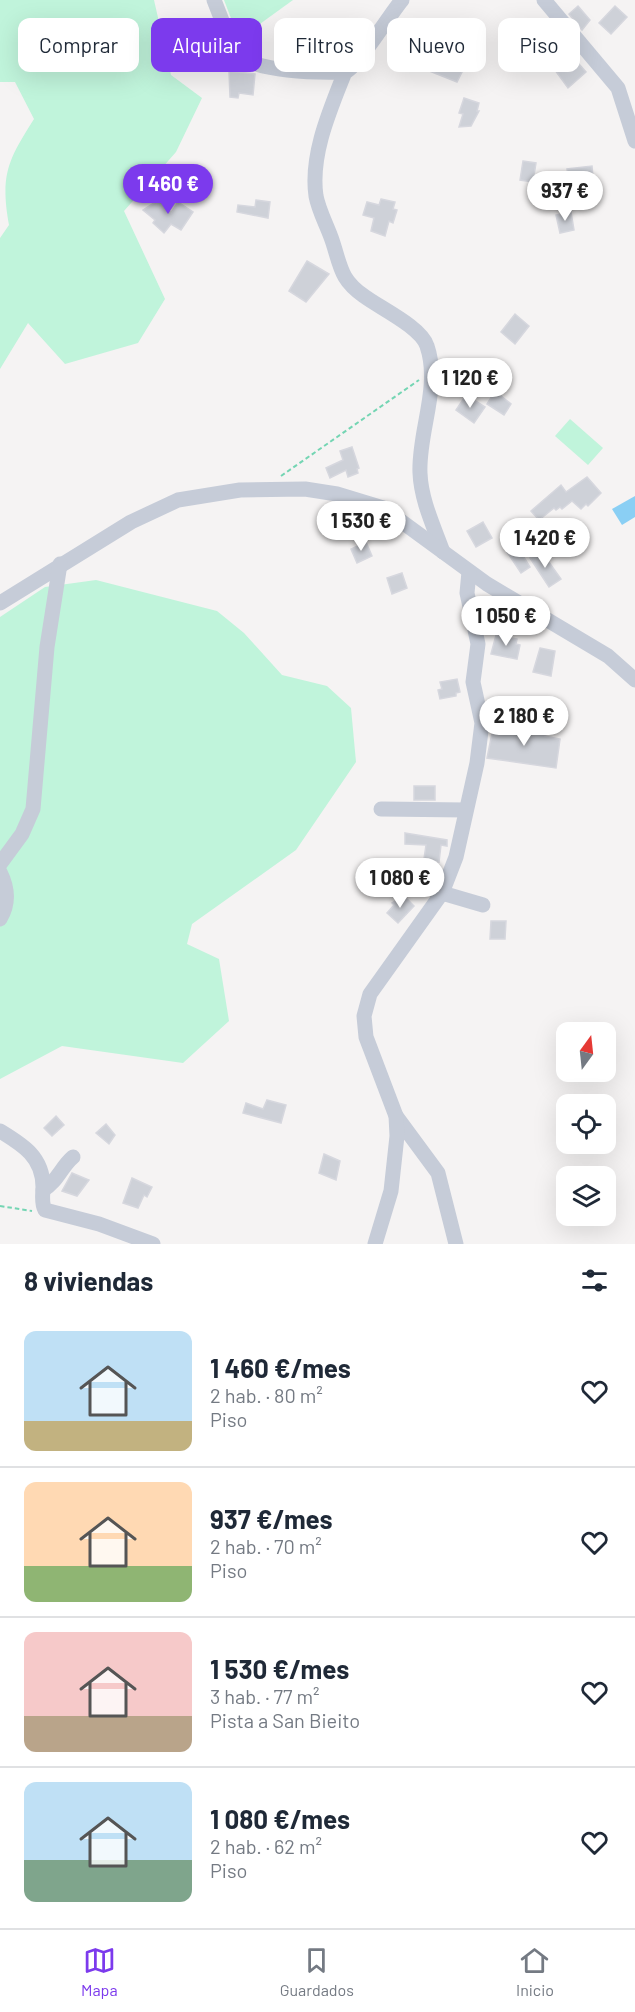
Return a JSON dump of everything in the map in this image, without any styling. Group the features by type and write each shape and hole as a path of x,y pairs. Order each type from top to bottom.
{"street":[{"path":"214,0 235,54 241,58 274,67"},
{"path":"375,36 402,0"},
{"path":"544,0 618,88 635,141"},
{"path":"345,72 330,112 317,163 315,187 318,203 345,281 420,334 428,347 431,371 420,473 427,506 443,552"},
{"path":"0,603 130,522 178,500 206,494 261,488 314,490 367,502 397,517 469,572 591,644 614,660 635,680"},
{"path":"0,864 22,834 33,809 46,647 60,564"},
{"path":"456,1244 438,1173 396,1116 366,1037 364,1016 366,1003 442,893 456,857 477,763 482,723 474,682 477,636 468,602 469,572"},
{"path":"381,809 466,810"},
{"path":"0,873 6,886 7,900 0,919"},
{"path":"442,893 483,905"},
{"path":"375,1244 385,1216 394,1175 396,1116"},
{"path":"0,1131 25,1146 33,1154 40,1170 44,1190 43,1205 50,1213 99,1224 153,1244"},
{"path":"44,1190 54,1182 67,1162 74,1156"}],"path":[{"path":"261,488 325,447 431,371"},
{"path":"0,1206 50,1213"}],"green space":[{"path":"0,0 154,0 158,18 151,18 151,72 170,72 171,75 202,98 176,152 124,211 165,299 138,343 65,364 28,323 0,369 0,238 9,225 5,193 6,180 12,157 34,119 15,82 0,82"},
{"path":"224,0 293,0 262,22 262,18 231,18"},
{"path":"570,419 603,448 588,465 555,436"},
{"path":"96,580 217,611 244,633 282,675 327,686 351,708 356,762 296,850 192,924 187,944 219,959 229,1021 183,1063 62,1046 0,1079 0,617 45,587"}],"water":[{"path":"635,496 635,517 622,525 612,509"}],"building":[{"path":"578,6 590,20 582,30 580,18 572,18 569,14"},
{"path":"615,6 627,17 611,34 599,23"},
{"path":"580,65 586,72 568,88 556,72 580,72"},
{"path":"229,72 255,74 253,95 239,93 238,98 230,97"},
{"path":"432,72 462,72 457,82"},
{"path":"464,98 479,103 477,111 479,111 471,126 459,127 463,114 459,113"},
{"path":"523,161 536,163 533,182 520,180"},
{"path":"592,166 593,177 580,179 583,199 572,201 567,169"},
{"path":"160,199 171,213 178,202 193,212 181,230 171,224 164,233 153,223 155,220 143,210"},
{"path":"381,199 395,202 393,209 397,210 393,223 389,221 385,236 371,231 374,218 363,215 367,202 379,205"},
{"path":"256,200 270,202 268,218 237,212 238,205 255,207"},
{"path":"571,212 574,230 560,233 556,215"},
{"path":"307,261 329,274 306,302 289,291"},
{"path":"515,314 529,326 515,344 501,332"},
{"path":"495,391 511,404 504,415 487,404"},
{"path":"466,395 485,407 474,423 456,410"},
{"path":"352,447 359,468 358,473 348,477 346,470 330,478 326,468 343,460 340,451"},
{"path":"587,477 601,493 588,506 586,504 581,509 572,501 562,509 554,508 539,520 531,511 561,485 566,492"},
{"path":"345,513 352,527 339,533 333,519"},
{"path":"483,522 492,538 476,547 467,531"},
{"path":"366,542 372,556 357,563 351,549"},
{"path":"517,546 530,567 521,573 507,552"},
{"path":"541,551 561,579 549,587 530,558"},
{"path":"402,573 407,588 392,594 387,578"},
{"path":"496,635 517,639 516,644 520,645 517,659 491,654"},
{"path":"540,648 555,651 551,676 533,672"},
{"path":"457,679 460,692 456,693 456,696 440,699 438,690 442,689 440,682"},
{"path":"493,728 548,731 545,736 560,739 556,768 487,758"},
{"path":"414,786 435,786 435,800 414,800"},
{"path":"405,833 447,840 447,846 441,845 439,862 424,859 426,845 405,844"},
{"path":"404,896 414,906 398,923 387,913 394,905 392,903"},
{"path":"491,921 506,921 505,939 490,939"},
{"path":"267,1100 286,1105 281,1123 243,1113 246,1103 263,1109"},
{"path":"56,1116 64,1125 52,1136 44,1128"},
{"path":"106,1124 115,1135 109,1144 96,1133"},
{"path":"324,1154 340,1161 336,1180 319,1173"},
{"path":"72,1173 89,1180 77,1196 62,1191"},
{"path":"132,1178 152,1187 147,1197 144,1195 138,1208 123,1203"}]}
